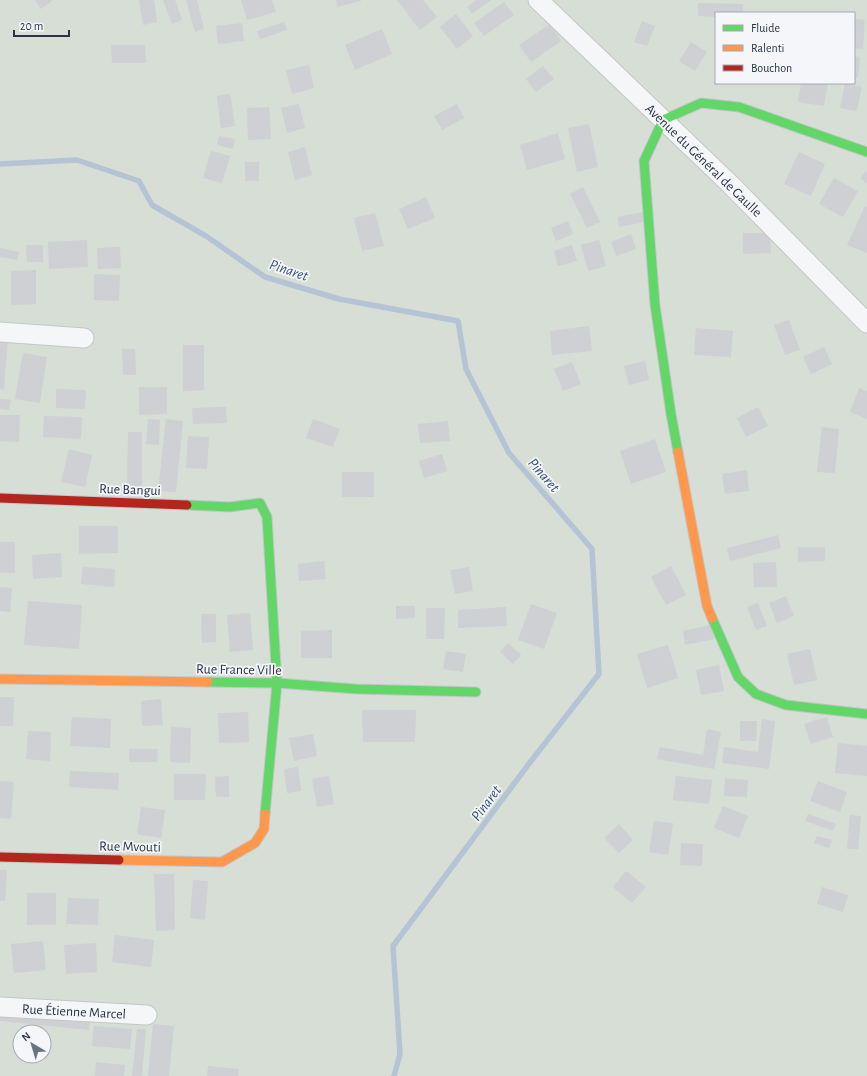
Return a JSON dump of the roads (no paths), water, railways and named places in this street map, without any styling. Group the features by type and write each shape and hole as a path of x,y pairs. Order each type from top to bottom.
{"street":[{"name":"Avenue du Général de Gaulle","path":"538,0 731,185 867,323"},
{"path":"867,152 739,107 701,103 662,120 644,161 655,305 670,414 707,606 738,677 756,694 786,706 867,714"},
{"path":"0,332 84,338"},
{"name":"Rue Bangui","path":"0,498 230,507 260,504 267,517 277,682"},
{"name":"Rue France Ville","path":"0,679 277,682 356,690 476,692"},
{"name":"Rue Mvouti","path":"0,858 222,862 255,843 264,829 277,682"},
{"name":"Rue Étienne Marcel","path":"0,1007 147,1015"}],"waterway":[{"name":"Pinaret","path":"0,164 77,160 139,181 152,205 206,236 265,277 339,299 458,321 466,369 509,453 592,549 599,674 528,765 393,946 400,1054 394,1076"}]}
